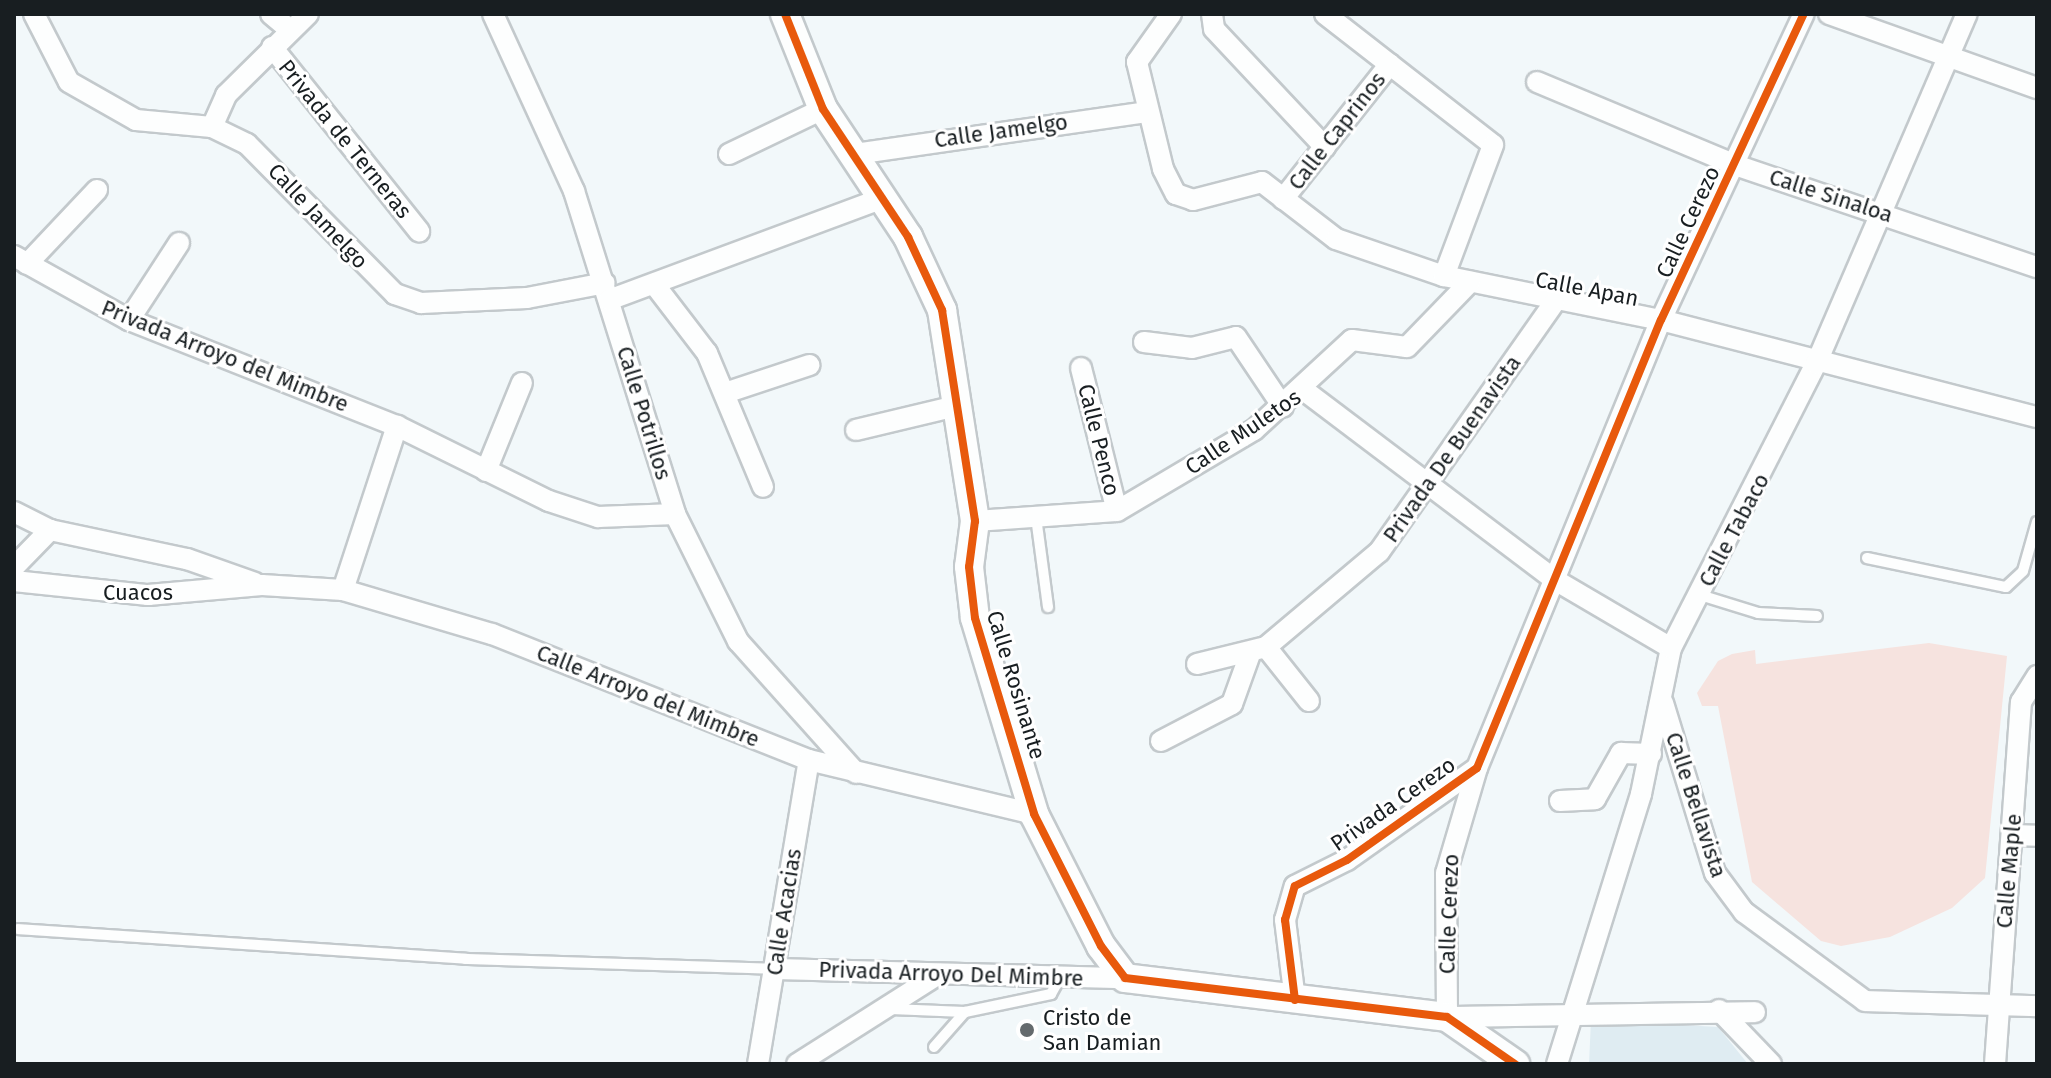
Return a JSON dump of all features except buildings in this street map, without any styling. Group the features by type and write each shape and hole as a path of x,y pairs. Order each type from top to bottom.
{"street":[{"name":"Calle Jamelgo","path":"34,14 52,61 101,104 136,120 212,127 273,164 395,294 421,303 607,292 654,284 884,198"},
{"path":"271,14 289,29"},
{"path":"212,127 226,95 289,29 308,14"},
{"name":"Calle Potrillos","path":"493,14 574,191 675,514 744,651 857,774"},
{"name":"Calle Rosinante","path":"785,14 823,109 884,198 942,310 960,405 975,521 970,591 1034,814 1068,892 1125,978"},
{"name":"Calle Apan","path":"1171,14 1137,58 1148,112 1176,194 1193,200 1256,181 1336,239 1444,276 1554,303 1661,320 1816,364 2037,417"},
{"path":"1212,14 1214,29 1325,147"},
{"name":"Calle Caprinos","path":"1325,14 1493,145 1444,276"},
{"name":"Calle Cerezo","path":"1555,580 1661,320 1804,14"},
{"path":"1829,14 2037,88"},
{"name":"Calle Tabaco","path":"1557,1064 1651,754 1671,648 1816,364 1886,213 1967,14"},
{"name":"Privada de Terneras","path":"272,47 419,231"},
{"name":"Calle Caprinos","path":"1283,199 1390,64"},
{"name":"Calle Sinaloa","path":"1537,82 1735,165 1886,213 2037,267"},
{"path":"729,154 823,109"},
{"name":"Calle Jamelgo","path":"855,154 1148,112"},
{"path":"21,260 97,190"},
{"path":"129,320 179,243"},
{"name":"Privada Arroyo del Mimbre","path":"21,260 129,320 397,426 579,513 675,514"},
{"name":"Calle Muletos","path":"975,521 1117,511 1305,391 1352,340 1407,347 1470,282"},
{"path":"654,284 694,333 725,393 763,487"},
{"name":"Privada De Buenavista","path":"1197,664 1258,651 1379,552 1427,489 1554,303"},
{"path":"1144,342 1192,348 1228,334 1238,339 1283,407"},
{"path":"725,393 809,365"},
{"name":"Calle Penco","path":"1081,368 1117,511"},
{"path":"486,471 522,383"},
{"path":"1305,391 1427,489 1555,580 1671,648"},
{"path":"856,430 960,405"},
{"path":"343,590 397,426"},
{"path":"14,512 50,530 187,559 262,585"},
{"path":"14,567 50,530"},
{"name":"Privada Cerezo","path":"1295,1000 1285,920 1295,886 1347,860 1477,768 1555,580"},
{"name":"Cuacos","path":"14,581 148,595 262,585"},
{"name":"Calle Arroyo del Mimbre","path":"262,585 343,590 492,634 809,760 857,774 1034,814"},
{"path":"1161,741 1232,704 1258,651 1309,701"},
{"name":"Calle Maple","path":"1995,1064 1996,1006 2013,835 2021,702 2034,678"},
{"name":"Calle Bellavista","path":"1663,703 1715,873 1744,912 1865,1001 2037,1006"},
{"path":"1560,801 1595,799 1621,753 1651,754"},
{"name":"Calle Acacias","path":"758,1064 809,760"},
{"name":"Calle Cerezo","path":"1447,1017 1446,873 1477,768"},
{"path":"2013,835 2037,836"},
{"name":"Privada Arroyo Del Mimbre","path":"776,969 1125,978"},
{"path":"797,1064 939,974"},
{"path":"1125,978 1447,1017 1573,1010 1755,1012"},
{"path":"1719,1010 1771,1064"},
{"path":"1447,1017 1510,1062"}],"lane":[{"path":"1036,517 1048,607"},
{"path":"1867,558 2006,587 2023,571 2037,522"},
{"path":"1700,595 1758,613 1817,616"},
{"path":"18,929 465,959 776,969"},
{"path":"885,1008 965,1012 1051,994 1060,978"},
{"path":"934,1047 965,1012"}],"shaded area":[{"path":"1929,643 2007,656 1985,878 1952,908 1890,937 1841,946 1821,941 1752,882 1718,706 1702,706 1697,693 1718,661 1732,654 1755,650 1756,664"},
{"path":"1591,1020 1718,1027 1748,1064 1589,1064"}],"cycle path":[{"path":"785,14 823,109 908,237 942,310 975,521 969,567 975,618 1034,814 1101,946 1125,978 1447,1017 1515,1064"},
{"path":"1295,1000 1285,920 1295,886 1347,860 1477,768 1661,320 1804,14"}],"place":[{"name":"Cristo de San Damian","path":"1027,1030"}]}
